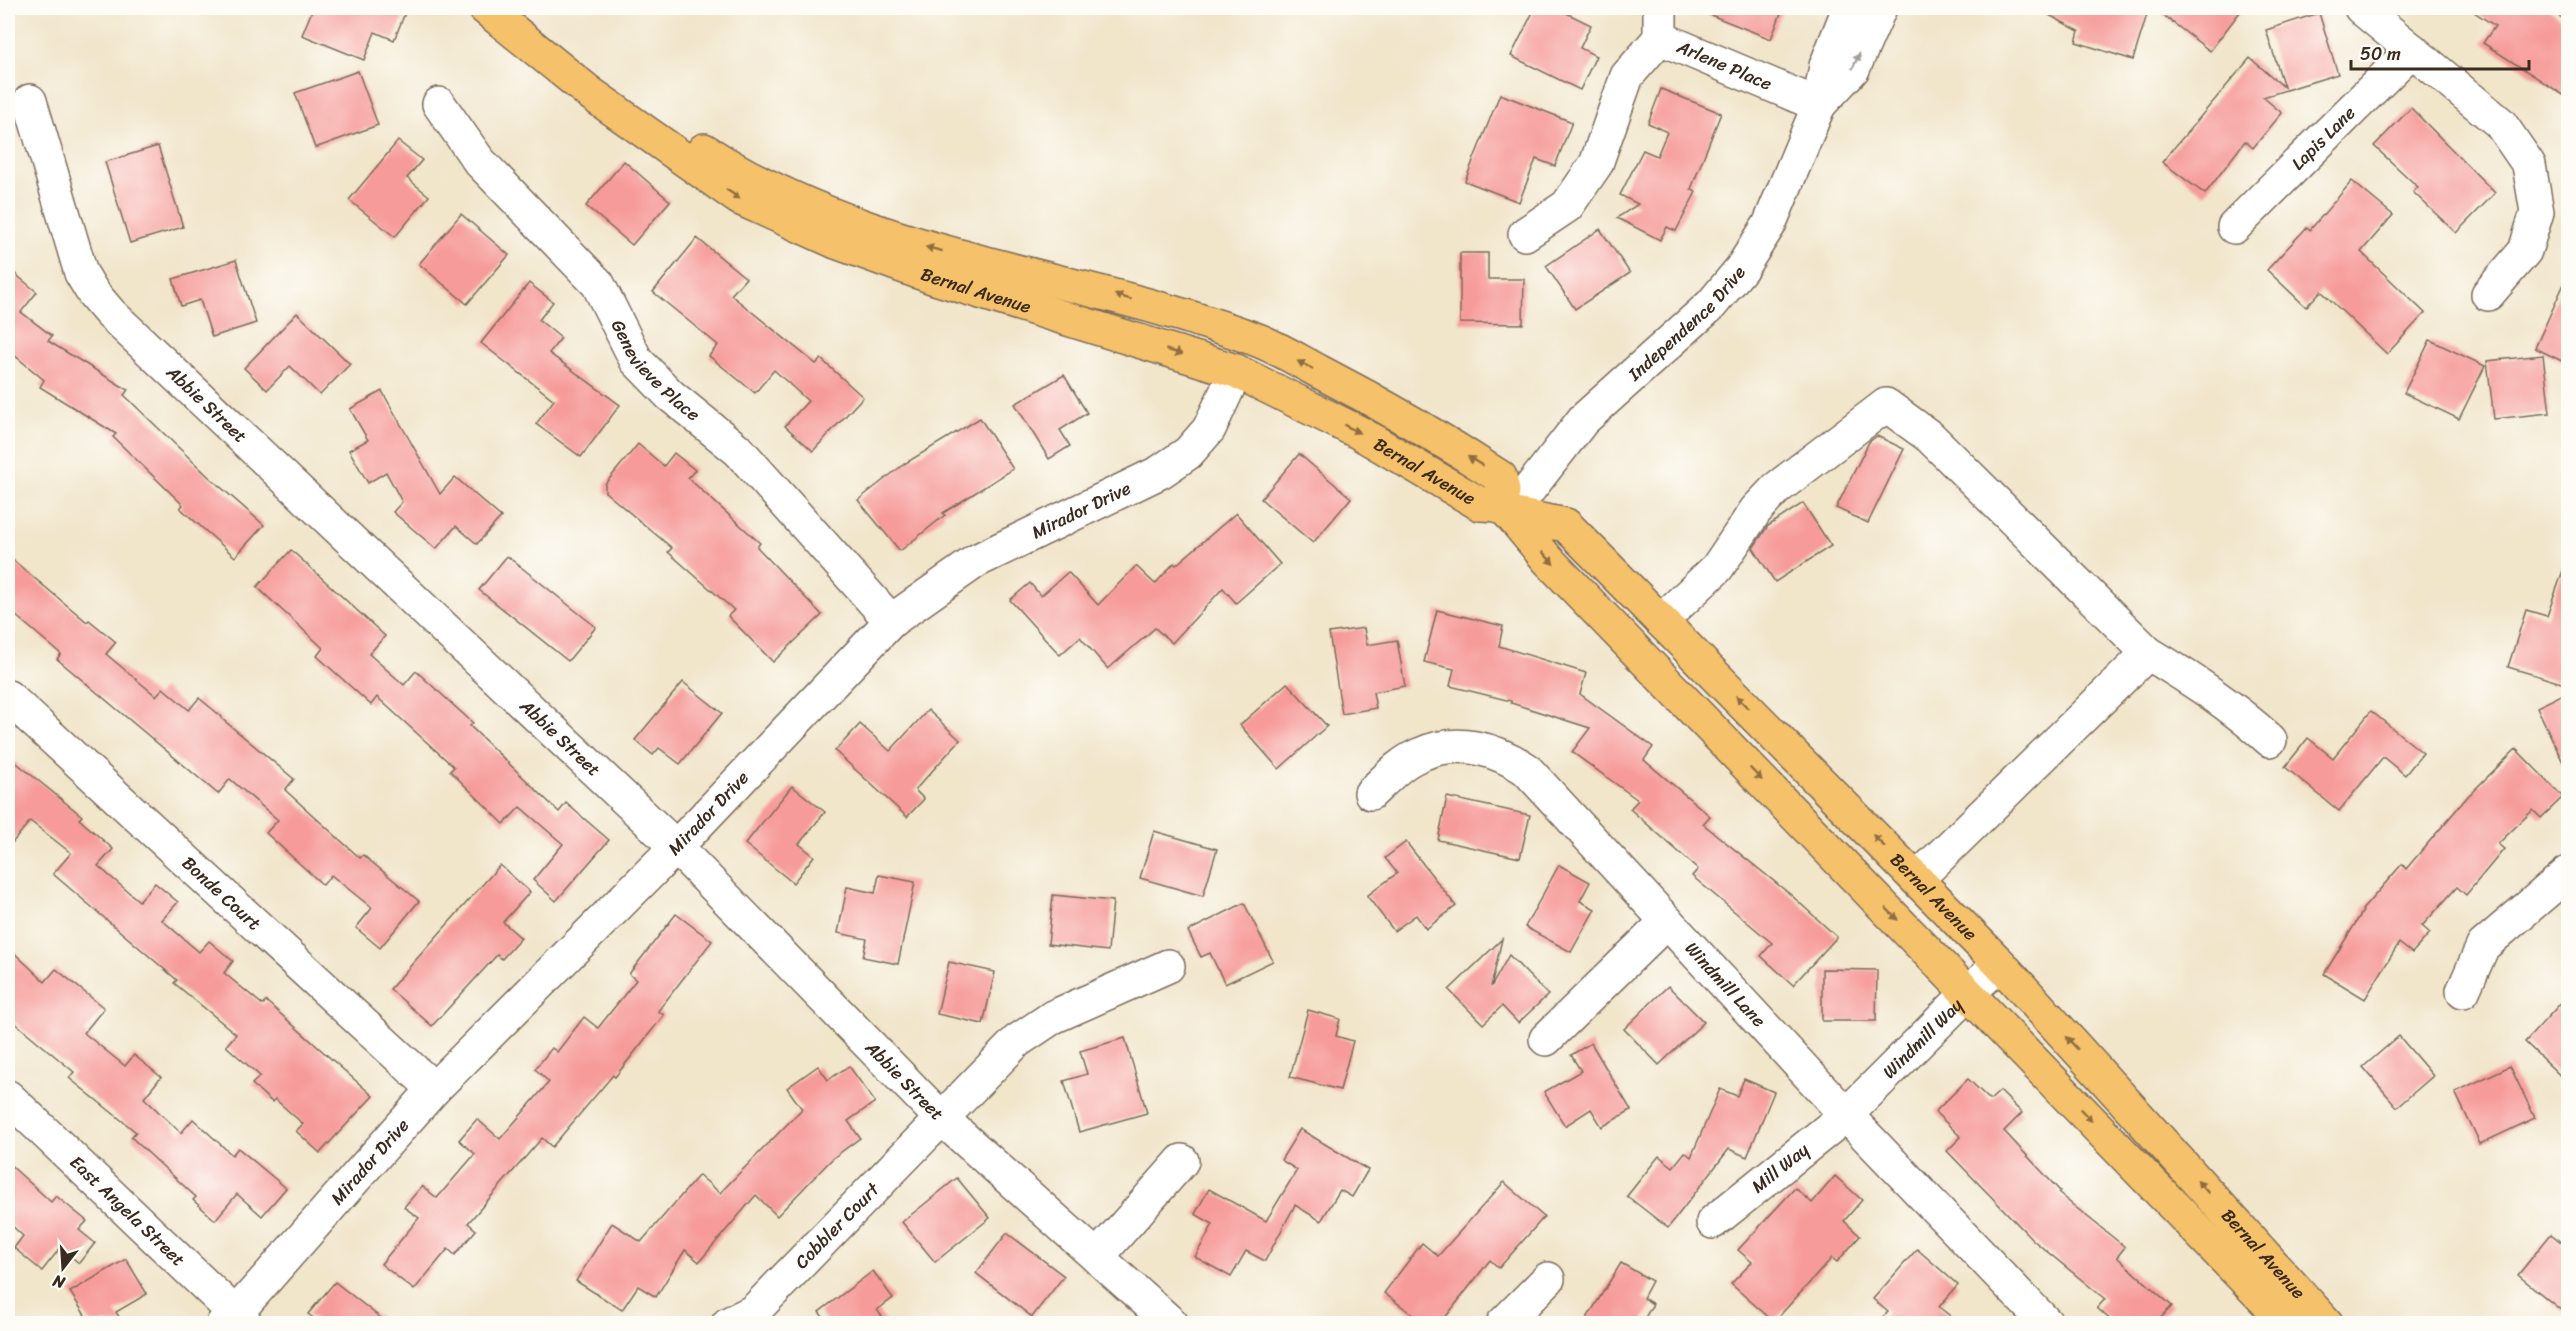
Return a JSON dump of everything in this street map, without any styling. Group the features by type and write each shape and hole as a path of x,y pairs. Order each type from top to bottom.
{"main road":[{"name":"Bernal Avenue","path":"485,8 590,93 739,198 836,242 935,278 1236,370 1358,432 1480,504 1566,525 2000,964 2327,1323"},
{"name":"Bernal Avenue","path":"515,8 626,100 723,162 809,207 912,244 1118,295 1257,340 1380,403 1500,477 1505,509 1548,560 2288,1323"}],"street":[{"name":"Independence Drive","path":"1505,509 1583,420 1711,305 1740,269 1769,225 1819,105 1826,66 1849,8"},
{"name":"Independence Drive","path":"1819,105 1853,69 1880,8"},
{"path":"2361,8 2500,123 2529,165 2537,212 2525,251 2488,294"},
{"name":"Arlene Place","path":"1660,23 1819,105"},
{"path":"1525,234 1567,206 1596,164 1627,76 1660,23"},
{"name":"Lapis Lane","path":"2234,227 2412,50"},
{"name":"Abbie Street","path":"30,102 81,273 93,293 110,313 676,847 941,1118 1172,1323"},
{"name":"Genevieve Place","path":"440,104 479,161 598,284 636,360 670,395 739,450 891,621"},
{"name":"Mirador Drive","path":"235,1320 434,1089 676,847 891,621 976,561 1160,472 1188,453 1209,429 1236,370"},
{"path":"1661,621 1717,568 1756,510 1778,488 1886,405 1930,437 2148,653 2205,687 2270,740"},
{"path":"1917,879 2148,653"},
{"name":"Bonde Court","path":"8,697 434,1089"},
{"name":"Windmill Lane","path":"1371,793 1400,766 1419,754 1441,748 1467,746 1490,750 1510,758 1526,769 2034,1319"},
{"path":"2463,991 2482,946 2568,873"},
{"path":"1546,1039 1667,921"},
{"name":"Windmill Way","path":"1846,1115 2000,964"},
{"name":"Cobbler Court","path":"750,1319 1017,1041 1053,1017 1168,966"},
{"name":"East Angela Street","path":"8,1097 235,1320"},
{"name":"Mill Way","path":"1713,1222 1846,1115"},
{"path":"1098,1256 1182,1161"},
{"path":"1503,1323 1548,1279"}],"building":[{"path":"313,8 390,8 405,13 394,40 375,32 364,60 302,35"},
{"path":"1535,8 1556,8 1591,25 1580,48 1596,56 1580,90 1511,56"},
{"path":"1693,8 1783,8 1771,39"},
{"path":"2036,8 2149,8 2133,60 2076,42 2079,31"},
{"path":"2154,8 2243,8 2210,51"},
{"path":"2468,8 2547,8 2568,22 2568,98 2483,43 2495,26"},
{"path":"2319,13 2338,74 2263,97 2282,113 2253,148 2245,141 2205,194 2162,162 2250,58 2284,87 2266,30"},
{"path":"358,71 378,125 315,148 295,93"},
{"path":"1661,89 1721,113 1691,189 1696,192 1676,231 1667,227 1660,240 1617,218 1638,204 1620,195 1643,150 1657,156 1667,132 1648,123"},
{"path":"1500,94 1572,122 1555,166 1536,159 1519,202 1465,181"},
{"path":"2411,108 2495,193 2456,233 2413,192 2418,187 2374,146"},
{"path":"398,141 422,160 407,178 429,196 395,237 349,200"},
{"path":"158,146 183,227 130,243 105,162"},
{"path":"624,161 670,201 632,245 586,206"},
{"path":"2352,181 2393,215 2361,252 2425,313 2387,354 2321,291 2306,307 2267,270 2307,227 2310,230"},
{"path":"461,214 509,255 467,304 419,264"},
{"path":"1600,229 1630,273 1575,309 1546,266"},
{"path":"697,238 746,278 731,295 816,364 821,359 863,397 813,451 785,426 808,401 774,370 755,393 709,356 718,345 653,292"},
{"path":"1460,253 1488,253 1488,279 1524,279 1523,324 1460,323"},
{"path":"236,260 256,323 212,337 200,300 181,306 173,279"},
{"path":"8,268 37,292 21,312 52,336 48,341 128,390 124,395 208,476 264,525 235,557 180,508 183,505 113,437 116,434 40,387 44,380 8,350"},
{"path":"2568,275 2568,364 2535,348"},
{"path":"529,283 553,302 539,320 561,338 549,353 620,405 581,457 536,424 554,400 481,343"},
{"path":"297,313 350,364 320,395 290,366 267,390 244,368"},
{"path":"2430,340 2485,366 2459,419 2404,393"},
{"path":"2543,355 2550,413 2494,419 2487,361"},
{"path":"1064,375 1087,413 1060,430 1070,446 1049,459 1015,404"},
{"path":"382,391 440,494 455,477 501,517 477,544 456,526 436,549 393,512 402,502 386,472 368,483 349,450 368,440 350,409"},
{"path":"980,418 1013,469 943,513 945,515 900,551 858,500 904,464"},
{"path":"1877,436 1904,449 1868,523 1836,508 1869,442"},
{"path":"638,444 664,466 674,453 695,470 688,478 760,543 757,547 822,615 773,662 728,616 734,610 668,552 672,548 605,492 605,484"},
{"path":"1299,454 1351,498 1313,543 1261,499"},
{"path":"1803,503 1831,546 1775,582 1753,548 1768,526"},
{"path":"1236,513 1280,564 1236,603 1223,588 1172,643 1155,628 1108,669 1080,637 1060,655 1010,600 1030,583 1041,596 1068,572 1098,605 1136,566 1155,584 1174,563 1176,565"},
{"path":"291,550 385,636 369,654 404,685 416,671 473,723 470,726 559,812 566,803 609,840 556,901 533,880 563,844 520,807 504,824 450,771 454,767 377,697 371,705 317,656 323,648 257,587"},
{"path":"8,556 87,622 89,620 116,642 106,654 156,696 163,688 189,710 199,698 222,717 294,779 285,790 360,858 363,855 419,901 380,948 356,928 372,908 331,875 323,885 266,833 278,820 230,779 218,794 57,659 61,654 8,609"},
{"path":"507,556 596,627 568,661 479,590"},
{"path":"2566,562 2568,562 2568,685 2508,667 2526,610 2547,616"},
{"path":"1437,610 1503,626 1499,646 1586,673 1580,694 1653,747 1644,760 1710,816 1703,824 1791,895 1837,937 1793,985 1761,956 1772,943 1692,876 1698,869 1630,809 1638,800 1572,752 1590,728 1511,703 1511,701 1450,686 1454,669 1424,662"},
{"path":"1364,628 1367,645 1397,640 1405,686 1373,692 1376,708 1342,714 1329,633"},
{"path":"683,682 722,713 680,764 659,748 653,755 635,740"},
{"path":"1287,683 1327,726 1279,769 1240,725"},
{"path":"2568,692 2568,773 2537,707"},
{"path":"928,710 960,740 915,790 924,799 907,817 835,751 860,724 890,751"},
{"path":"2371,711 2423,753 2405,775 2383,757 2339,811 2285,767 2308,738 2333,758"},
{"path":"2516,749 2563,797 2541,818 2533,810 2498,844 2504,849 2466,895 2457,887 2422,926 2430,933 2412,953 2399,943 2365,999 2324,974 2362,910 2402,864 2406,869 2468,796"},
{"path":"8,756 82,816 79,819 113,849 98,866 139,901 155,883 178,902 162,920 199,952 209,941 233,961 224,973 263,1005 266,1001 373,1096 320,1153 296,1131 303,1124 275,1099 272,1102 252,1084 260,1076 226,1046 236,1034 174,983 177,980 53,874 71,853 30,821 8,848"},
{"path":"792,786 825,812 799,844 814,856 793,883 745,844"},
{"path":"1447,797 1530,815 1520,858 1438,840"},
{"path":"1154,831 1217,849 1203,896 1140,878"},
{"path":"1406,842 1456,906 1426,929 1416,915 1394,931 1367,896 1397,873 1385,858"},
{"path":"500,865 530,892 503,922 521,938 502,959 497,955 432,1026 390,989"},
{"path":"1559,865 1590,882 1580,901 1595,909 1571,952 1525,927"},
{"path":"879,875 915,882 898,964 863,957 867,939 838,933 847,887 875,893"},
{"path":"1053,895 1113,901 1108,951 1048,944"},
{"path":"1244,903 1273,961 1225,984 1210,953 1201,957 1188,931"},
{"path":"676,914 712,941 658,1011 664,1015 615,1077 613,1075 552,1147 542,1138 468,1223 476,1230 455,1255 448,1249 414,1290 381,1264 419,1218 404,1207 422,1186 437,1198 475,1154 459,1140 477,1119 500,1139 549,1082 535,1069 552,1048 557,1052 584,1017 598,1028 636,980 629,974"},
{"path":"1502,939 1491,987 1509,955 1548,995 1518,1023 1502,1006 1483,1024 1449,990"},
{"path":"8,947 45,982 56,969 104,1008 84,1033 125,1066 134,1055 161,1077 144,1098 181,1133 193,1119 232,1155 238,1148 286,1188 262,1216 237,1194 215,1220 193,1200 196,1197 131,1137 136,1132 69,1078 74,1072 8,1017"},
{"path":"949,962 995,972 983,1024 937,1014"},
{"path":"1822,969 1877,970 1876,1021 1822,1021"},
{"path":"1668,986 1704,1022 1659,1065 1624,1029"},
{"path":"2568,995 2568,1083 2525,1042"},
{"path":"1308,1010 1340,1019 1336,1036 1353,1041 1340,1090 1290,1077"},
{"path":"2399,1036 2433,1076 2397,1107 2363,1067"},
{"path":"1125,1038 1147,1113 1079,1132 1064,1081 1087,1074 1080,1051"},
{"path":"1591,1043 1631,1110 1602,1127 1591,1109 1565,1126 1544,1092 1581,1071 1571,1055"},
{"path":"818,1066 828,1080 849,1066 875,1102 848,1121 860,1138 833,1158 777,1216 756,1195 699,1262 685,1250 656,1297 638,1286 622,1310 576,1281 612,1223 641,1242 699,1175 720,1193 802,1109 787,1088"},
{"path":"2510,1066 2535,1118 2480,1144 2455,1092"},
{"path":"1744,1079 1774,1092 1747,1157 1729,1149 1668,1228 1627,1196 1659,1156 1673,1167 1685,1152 1691,1157 1720,1089 1737,1096"},
{"path":"1968,1079 1990,1100 2000,1091 2022,1113 2004,1131 2060,1191 2058,1193 2125,1247 2117,1257 2172,1306 2156,1323 2114,1323 2097,1308 2105,1299 2033,1240 1947,1151 1961,1137 1935,1112"},
{"path":"1300,1129 1368,1170 1352,1197 1340,1190 1321,1221 1295,1205 1265,1261 1246,1251 1231,1277 1195,1257 1213,1224 1195,1214 1209,1189 1266,1221 1297,1170 1281,1160"},
{"path":"8,1163 51,1202 56,1196 87,1221 79,1230 95,1243 79,1263 60,1248 42,1271 14,1248 23,1236 8,1222"},
{"path":"1835,1176 1862,1200 1844,1221 1860,1236 1837,1262 1832,1258 1774,1322 1731,1284 1752,1262 1738,1250 1795,1188 1812,1203"},
{"path":"957,1178 990,1218 935,1262 902,1222"},
{"path":"1504,1182 1544,1217 1499,1268 1490,1260 1441,1323 1424,1323 1384,1293 1422,1243 1438,1256"},
{"path":"1007,1233 1064,1276 1032,1317 976,1273"},
{"path":"2551,1234 2568,1248 2568,1316 2518,1275"},
{"path":"1917,1249 1958,1285 1939,1307 1959,1323 1876,1323 1888,1312 1873,1299"},
{"path":"126,1259 147,1294 116,1312 123,1323 90,1323 70,1292"},
{"path":"1621,1263 1652,1281 1643,1298 1653,1304 1642,1323 1584,1323"},
{"path":"873,1271 893,1298 877,1310 887,1323 828,1323 819,1312"},
{"path":"335,1282 387,1323 320,1323 308,1314"}]}
